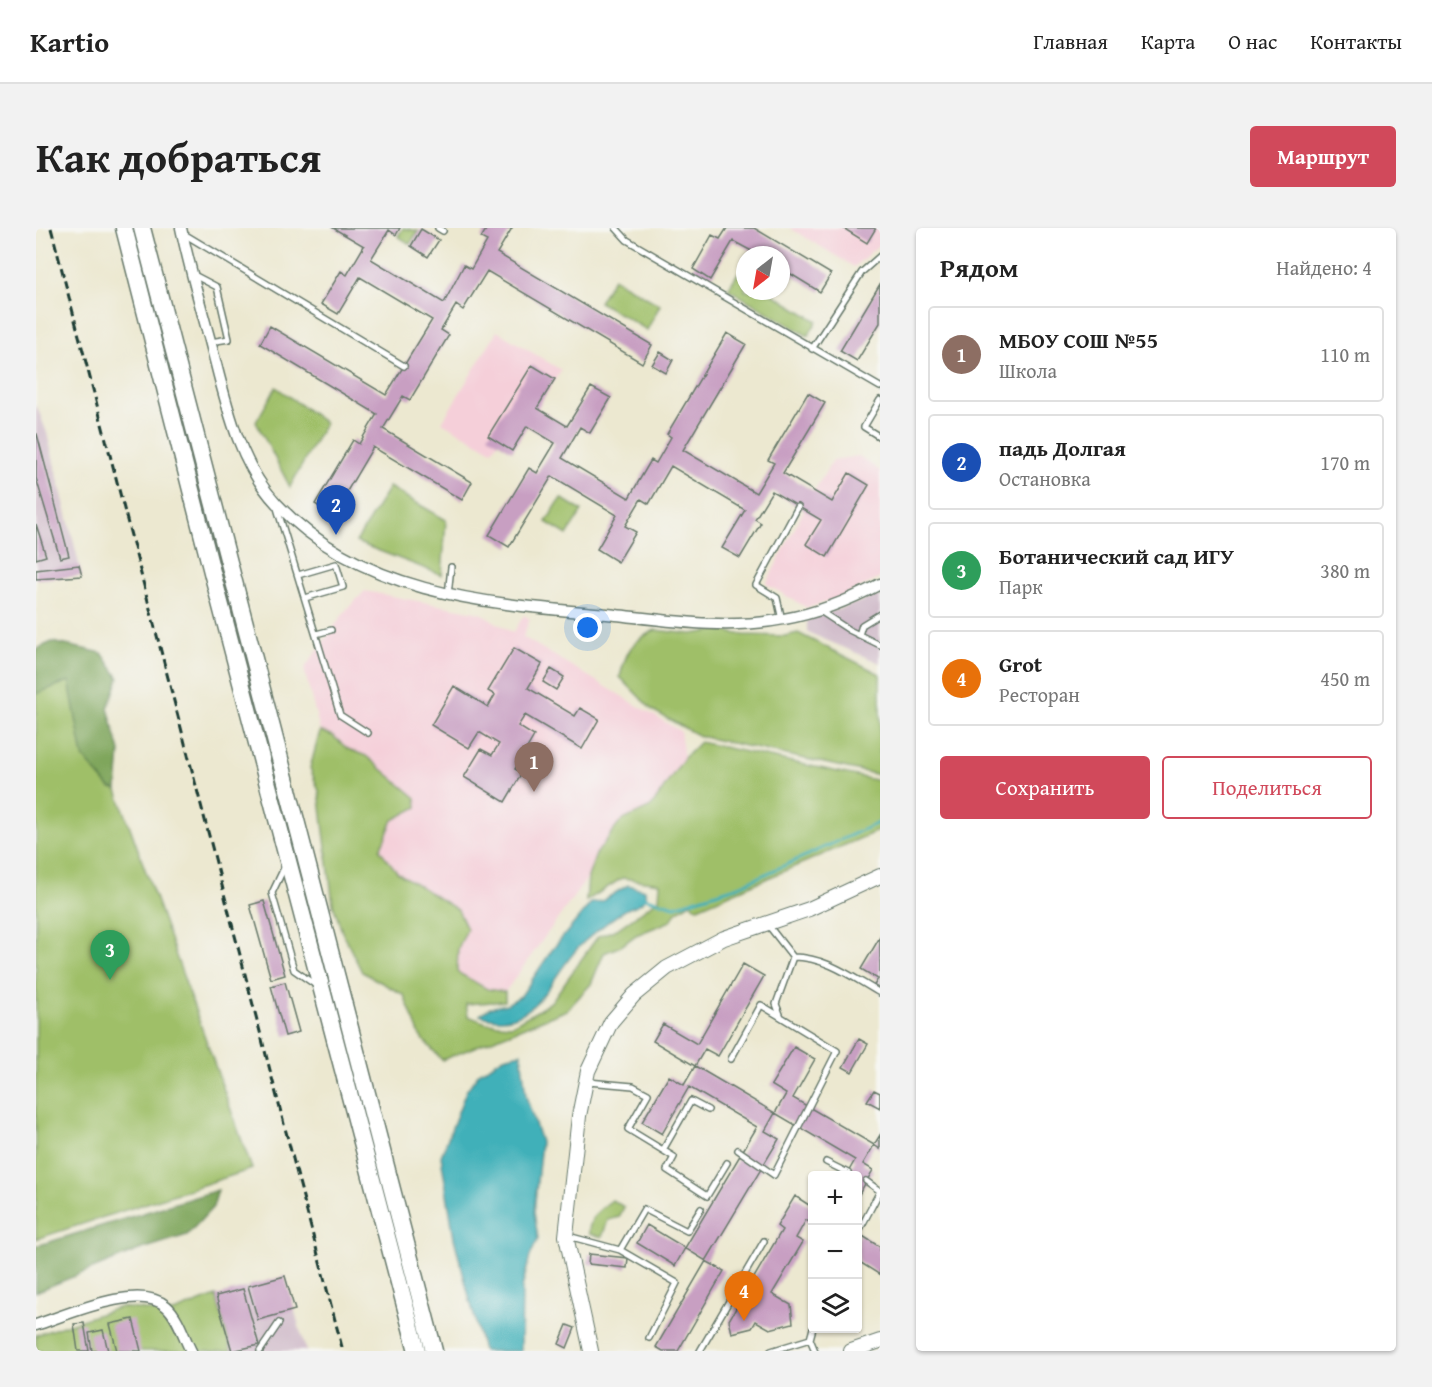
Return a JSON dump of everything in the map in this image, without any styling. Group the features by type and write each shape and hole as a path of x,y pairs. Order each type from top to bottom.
{"main road":[{"path":"124,228 417,1351"},
{"path":"141,228 434,1351"}],"street":[{"path":"182,230 229,410 248,458 276,503 306,530 342,557 396,580 448,595 501,604 730,624 783,620 818,610 880,584"},
{"path":"591,1351 566,1236 572,1168 586,1082 611,1022 634,995 667,968 724,938 809,909 880,876"},
{"path":"36,1325 119,1297 152,1300 165,1305 192,1351"},
{"path":"851,1351 880,1341"}],"lane":[{"path":"616,228 627,240 880,387"},
{"path":"182,230 404,366"},
{"path":"812,349 862,272 880,256"},
{"path":"192,275 217,287 229,339 210,342"},
{"path":"880,400 864,427 880,437"},
{"path":"276,503 340,715 368,733"},
{"path":"783,620 777,598 756,585 798,507"},
{"path":"298,575 336,564 343,586 305,598"},
{"path":"448,595 451,567"},
{"path":"818,610 880,645"},
{"path":"859,635 862,625 880,614"},
{"path":"316,634 332,630"},
{"path":"289,859 272,893 294,970 322,990"},
{"path":"767,924 792,957"},
{"path":"792,957 808,957 827,962 880,993"},
{"path":"781,1017 776,1004 792,957"},
{"path":"731,1059 761,1005 837,1051 774,1175 738,1150"},
{"path":"586,1082 633,1086 648,1094 628,1129 674,1157 667,1170 707,1197 727,1163"},
{"path":"663,1150 691,1101 708,1110"},
{"path":"826,1162 844,1171"},
{"path":"862,1225 880,1191 866,1181"},
{"path":"621,1250 645,1209 687,1231 701,1209"},
{"path":"566,1236 621,1250 677,1283 649,1338"},
{"path":"700,1351 764,1241"},
{"path":"260,1351 279,1323"},
{"path":"812,1333 810,1339 815,1351"},
{"path":"771,1351 810,1339"}],"shaded area":[{"path":"790,228 880,228 880,244 854,267"},
{"path":"497,331 561,370 512,451 498,442 492,451 442,422"},
{"path":"36,404 47,433 82,576 36,579"},
{"path":"859,456 880,471 880,578 839,598 807,608 766,584 804,510 831,502 814,491 833,460"},
{"path":"365,591 481,613 513,633 524,615 530,619 523,637 680,731 684,758 651,807 621,821 596,854 588,877 505,992 487,989 457,972 458,949 467,929 458,910 398,873 380,850 393,820 417,807 416,798 366,756 348,749 333,736 320,731 304,669 346,610"},
{"path":"880,595 880,663 807,632 807,620"},
{"path":"285,1276 306,1351 232,1351 216,1296"}],"green space":[{"path":"130,228 133,228 423,1332 420,1333"},
{"path":"403,228 418,231 410,244 398,236"},
{"path":"736,276 736,294 728,289"},
{"path":"613,278 660,305 647,330 599,302"},
{"path":"747,300 783,300 817,321 808,336"},
{"path":"276,387 325,423 290,487 256,422"},
{"path":"389,487 446,520 442,575 356,542"},
{"path":"561,498 582,511 567,535 546,522"},
{"path":"655,630 692,634 718,630 744,635 785,636 798,633 880,674 880,775 699,736 652,710 620,677 631,648"},
{"path":"52,642 102,653 119,678 108,708 120,751 117,790 109,787 83,757 69,681 36,694 36,649"},
{"path":"74,670 252,1169 36,1239 36,686"},
{"path":"320,731 333,736 348,749 366,756 416,798 417,807 393,820 380,850 398,873 458,910 467,929 458,949 457,972 487,989 505,992 505,1001 466,1004 468,1016 486,1023 512,1025 551,1002 598,936 617,929 659,899 660,883 622,878 586,901 588,877 596,854 621,821 651,807 684,758 700,742 880,781 880,830 698,908 690,903 676,912 671,921 636,935 621,946 604,953 591,984 567,1010 442,1060 420,1036 404,995 362,972 342,932 333,904 319,791 310,768"},
{"path":"218,1190 213,1207 187,1235 139,1250 36,1292 36,1246"},
{"path":"612,1200 624,1207 619,1217 608,1220 602,1237 589,1234 590,1223 599,1210"},
{"path":"216,1296 232,1351 36,1351 36,1335 120,1307 171,1313"}],"water":[{"path":"628,885 645,890 646,898 617,915 586,940 542,997 530,1008 516,1016 500,1019 480,1015 490,1008 507,1004 521,996 552,950 591,903 602,901"},
{"path":"521,1053 526,1096 541,1142 534,1212 538,1239 530,1256 522,1288 521,1351 483,1351 454,1238 441,1156 466,1091 479,1073 504,1057"}],"building":[{"path":"333,228 400,228 396,235 389,230 371,259 444,303 464,265 471,269 487,241 481,238 487,228 512,228 497,253 652,345 642,363 487,271 463,310 456,305 441,330 449,335 410,400 403,396 383,429 472,482 462,500 373,447 333,515 315,504 353,440 359,444 377,414 260,344 270,326 386,395 432,320 360,277 338,314 321,304 341,271 347,275 364,246"},
{"path":"727,228 754,228 784,246 742,246 733,241 710,280 693,269 712,235 720,239"},
{"path":"843,228 876,228 867,243"},
{"path":"421,229 439,240 428,257 411,246"},
{"path":"790,250 831,274 820,292 790,274"},
{"path":"880,284 880,323 857,361 840,351"},
{"path":"727,333 746,344 683,450 756,493 774,463 768,460 808,393 825,403 783,473 832,502 849,473 869,485 827,557 806,544 821,520 772,491 755,519 761,523 740,558 722,548 745,510 671,466 649,504 641,499 625,526 636,532 618,562 597,549 617,515 552,476 509,547 489,535 529,468 537,473 555,443 527,426 512,451 488,436 532,365 555,379 537,408 567,426 591,387 611,398 590,433 580,427 562,458 629,498 651,460 656,463 671,437 667,434"},
{"path":"660,352 673,360 666,373 652,365"},
{"path":"36,434 69,556 60,558 36,478"},
{"path":"36,524 46,556 36,559"},
{"path":"79,565 82,576 36,579 36,570"},
{"path":"514,648 542,664 528,688 575,716 580,708 599,719 582,749 525,715 518,726 534,736 515,769 522,773 505,802 464,777 481,749 492,755 499,744 479,732 469,748 431,725 454,686 488,707 495,695 488,691"},
{"path":"551,669 564,677 556,690 543,682"},
{"path":"264,901 285,975 271,979 250,905"},
{"path":"880,937 880,991 873,987 878,979 861,969"},
{"path":"743,964 764,976 718,1056 705,1049 695,1066 653,1041 663,1024 697,1044"},
{"path":"285,982 299,1032 285,1036 271,986"},
{"path":"859,1039 868,1044 852,1072 843,1067"},
{"path":"794,1047 815,1059 793,1098 874,1145 863,1164 873,1170 862,1189 862,1171 849,1171 855,1160 775,1113 786,1094 771,1085"},
{"path":"695,1066 775,1113 765,1131 779,1139 706,1261 685,1248 757,1127 689,1087 662,1134 642,1122 669,1076 684,1085"},
{"path":"874,1090 880,1093 880,1108 867,1101"},
{"path":"880,1135 880,1149 874,1145"},
{"path":"795,1196 808,1204 808,1221 806,1220 796,1238 803,1242 772,1294 791,1305 793,1323 770,1329 756,1321 752,1328 732,1333 729,1320 782,1230 777,1226"},
{"path":"647,1225 685,1248 675,1266 637,1243"},
{"path":"862,1236 880,1247 880,1275 862,1264"},
{"path":"589,1254 628,1258 627,1268 588,1264"},
{"path":"706,1261 724,1271 678,1351 663,1351 656,1347"},
{"path":"285,1276 295,1310 258,1320 248,1286"},
{"path":"243,1289 259,1345 232,1351 216,1296"},
{"path":"133,1319 141,1351 117,1351 110,1324"},
{"path":"84,1323 89,1351 78,1351 74,1324"},
{"path":"567,1325 575,1328 567,1348 559,1344"},
{"path":"103,1330 108,1351 92,1351 89,1333"}],"waterway":[{"path":"646,898 675,906 739,886 880,822"}],"railway":[{"path":"51,228 343,1351"}],"place":[{"name":"падь Долгая","path":"336,535"},
{"name":"МБОУ СОШ №55","path":"534,792"},
{"name":"Ботанический сад ИГУ","path":"110,980"},
{"name":"Grot","path":"744,1321"}]}
